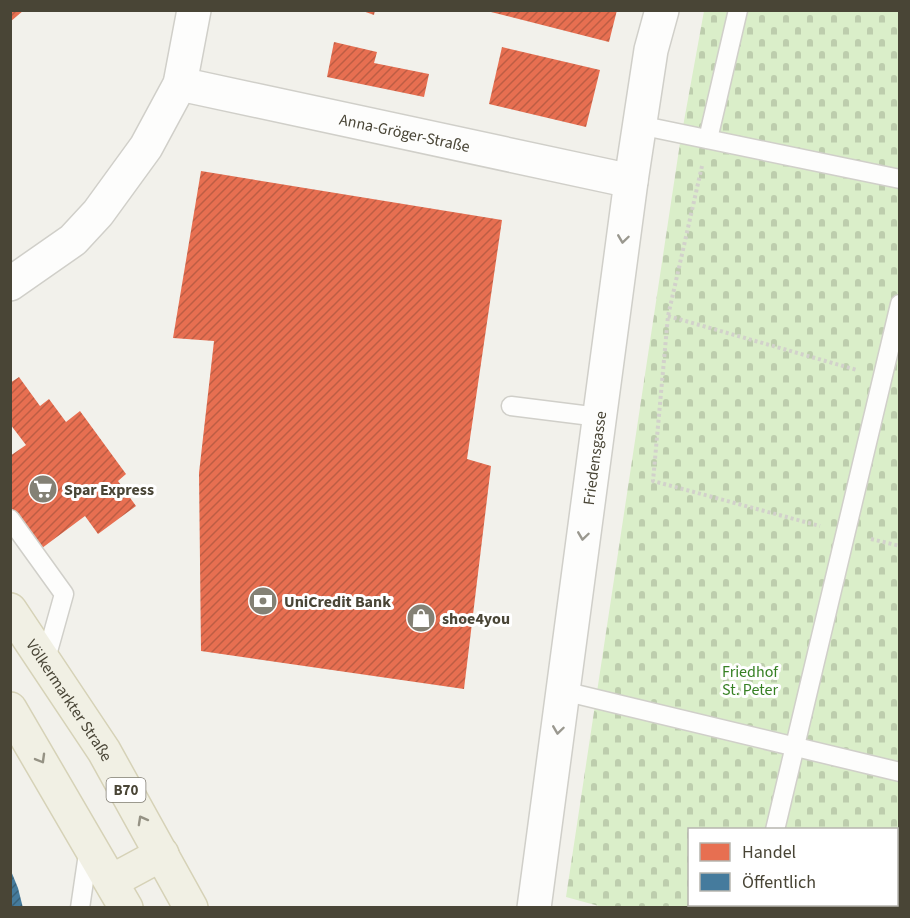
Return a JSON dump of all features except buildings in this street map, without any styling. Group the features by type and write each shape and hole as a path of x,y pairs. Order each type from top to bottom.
{"main road":[{"name":"Völkermarkter Straße","path":"10,610 104,751 191,908"},
{"path":"10,709 119,894 162,854"}],"street":[{"path":"10,284 74,240 98,213 146,147 180,84 194,10"},
{"name":"Friedensgasse","path":"534,908 631,181 651,50 662,10"},
{"name":"Anna-Gröger-Straße","path":"180,84 631,181"}],"lane":[{"path":"708,139 738,10"},
{"path":"639,125 900,179"},
{"path":"775,828 900,304"},
{"path":"511,406 599,417"},
{"path":"10,519 64,594 45,662"},
{"path":"563,691 900,771"},
{"path":"80,908 89,842"}],"path":[{"path":"708,139 668,316 653,481 900,546"},
{"path":"668,316 882,377"}],"green space":[{"name":"Friedhof St. Peter","path":"704,11 899,11 899,907 606,908 566,897 680,143"}],"place":[{"name":"Spar Express","path":"43,489"},
{"name":"UniCredit Bank","path":"263,601"},
{"name":"shoe4you","path":"421,618"}]}
